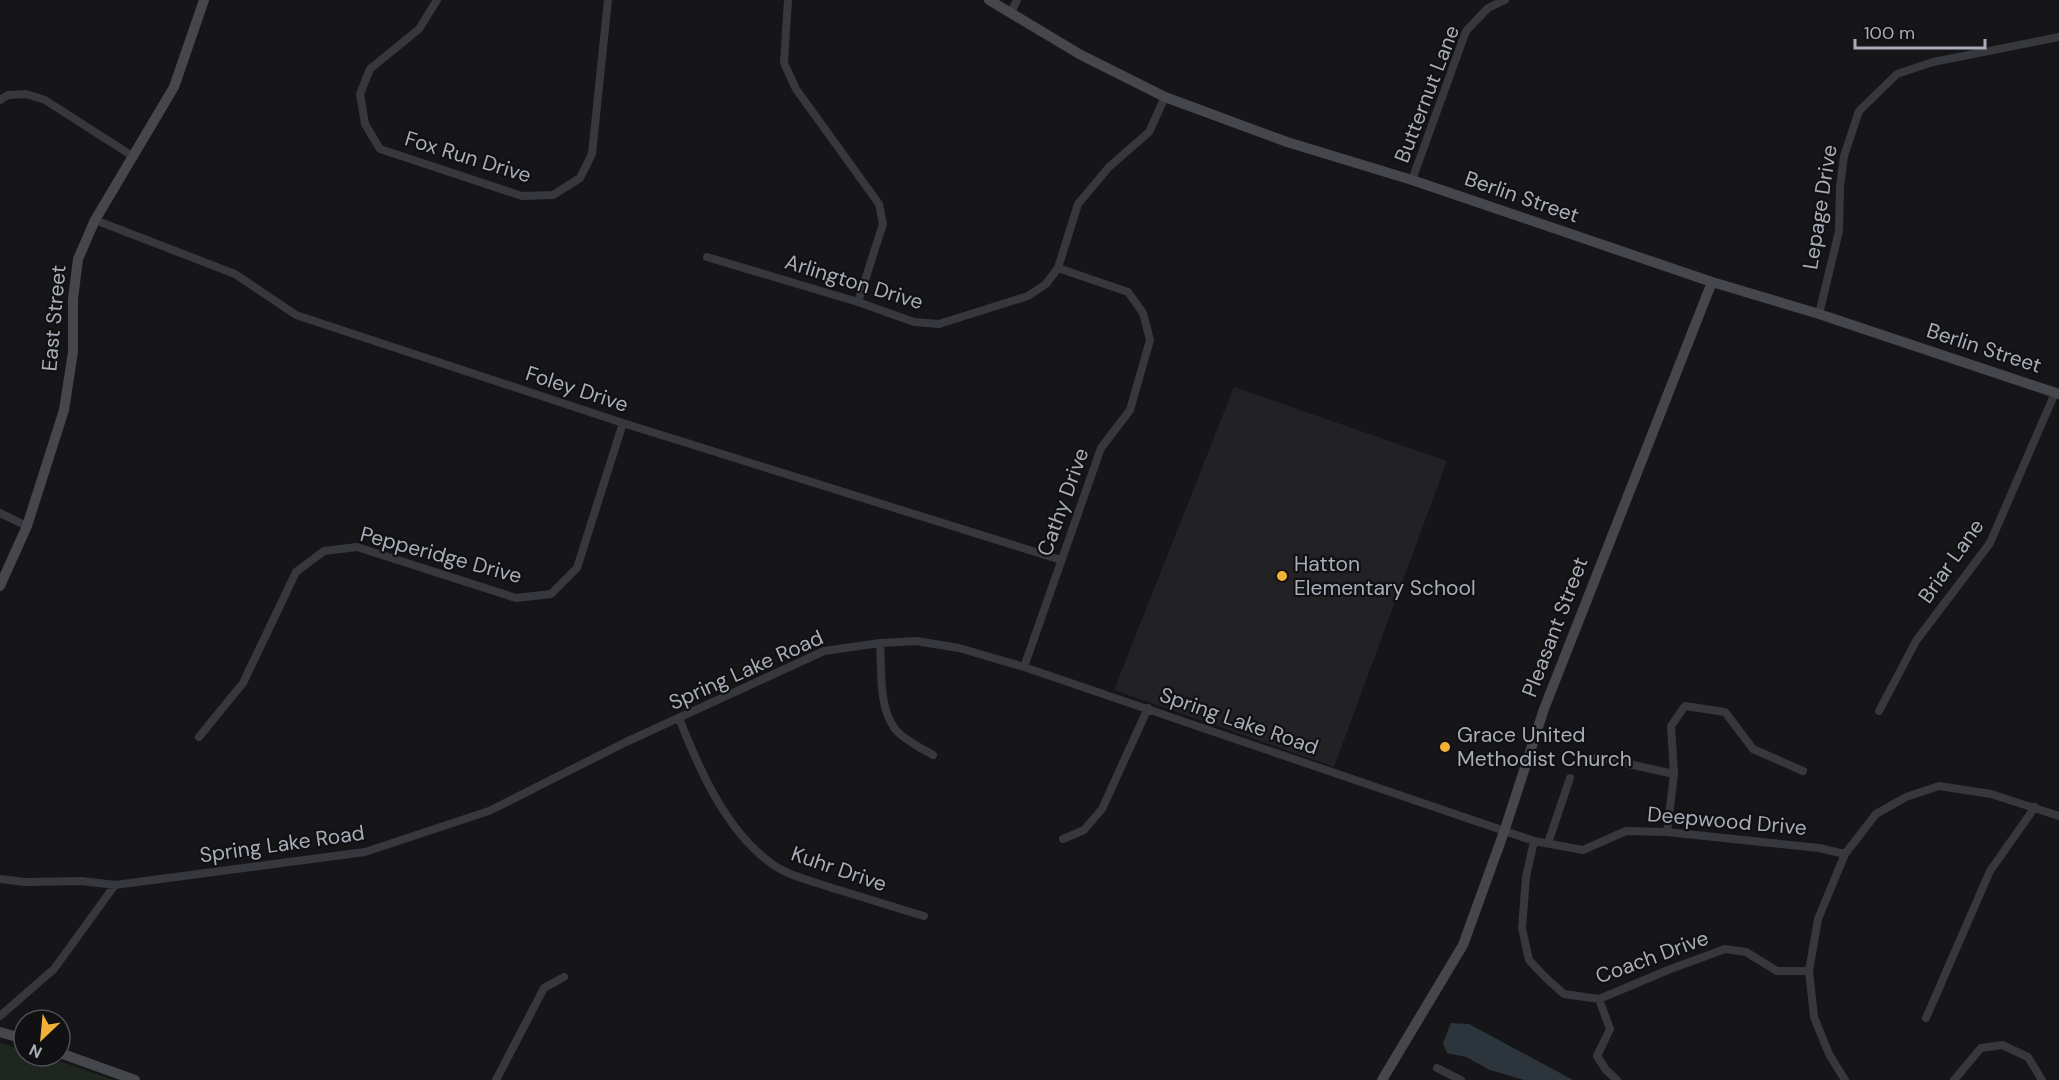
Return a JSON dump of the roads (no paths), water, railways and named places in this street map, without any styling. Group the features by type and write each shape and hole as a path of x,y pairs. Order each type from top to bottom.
{"street":[{"name":"East Street","path":"0,586 27,526 64,410 73,351 73,299 78,259 95,220 174,87 204,0"},
{"name":"Fox Run Drive","path":"437,0 419,29 370,69 360,94 365,124 380,149 522,196 553,195 580,178 592,154 608,0"},
{"path":"788,0 784,63 796,88 879,204 883,224 858,302"},
{"name":"Berlin Street","path":"989,0 1081,55 1165,97 1287,142 1412,180 1712,282 1819,314 2057,393"},
{"path":"1011,13 1017,0"},
{"name":"Butternut Lane","path":"1412,180 1466,31 1488,8 1504,0"},
{"name":"Lepage Drive","path":"1819,314 1839,231 1839,187 1844,156 1859,111 1897,74 1934,62 2059,37"},
{"path":"0,100 8,95 26,94 45,100 134,157"},
{"name":"Arlington Drive","path":"707,256 858,302 914,322 939,324 1028,296 1046,284 1058,268 1078,204 1109,167 1149,132 1165,97"},
{"name":"Foley Drive","path":"95,220 235,274 296,315 623,423 1061,560"},
{"name":"Cathy Drive","path":"1024,667 1101,448 1130,410 1150,340 1143,313 1128,292 1058,268"},
{"name":"Pleasant Street","path":"1382,1080 1463,945 1504,832 1544,709 1712,282"},
{"name":"Briar Lane","path":"1879,711 1916,641 1990,543 2057,393"},
{"name":"Pepperidge Drive","path":"199,737 243,683 296,572 324,551 357,547 516,598 551,594 577,568 623,423"},
{"path":"0,513 27,526"},
{"name":"Spring Lake Road","path":"0,879 26,882 82,881 116,885 365,852 489,811 824,651 880,643 916,641 959,648 1024,667 1504,832"},
{"path":"880,643 885,709 896,729 912,743 933,755"},
{"path":"1667,832 1674,774 1671,726 1685,706 1725,711 1753,749 1803,771"},
{"path":"1063,839 1084,830 1102,809 1148,708"},
{"name":"Kuhr Drive","path":"680,718 699,769 720,804 751,847 773,865 796,877 924,916"},
{"path":"1597,757 1674,774"},
{"path":"1548,843 1570,778"},
{"path":"1845,1080 1829,1054 1814,1017 1809,972 1818,919 1845,854 1876,814 1906,797 1939,786 1991,794 2059,816"},
{"path":"1926,1018 1990,871 2035,807"},
{"name":"Deepwood Drive","path":"1504,832 1534,841 1583,850 1626,831 1667,832 1819,848 1845,854"},
{"name":"Coach Drive","path":"1534,841 1526,877 1522,928 1529,960 1564,994 1599,999 1668,970 1725,950 1746,952 1777,971 1809,972"},
{"path":"0,1016 54,969 116,885"},
{"path":"496,1080 544,988 564,977"},
{"path":"1599,999 1610,1029 1597,1056 1606,1070 1617,1080"},
{"path":"1954,1080 1981,1048 2002,1045 2028,1057 2042,1080"},
{"path":"72,1057 135,1080"},
{"path":"1437,1068 1461,1080"}],"place":[{"name":"Hatton Elementary School","path":"1282,576"},
{"name":"Grace United Methodist Church","path":"1445,747"}]}
